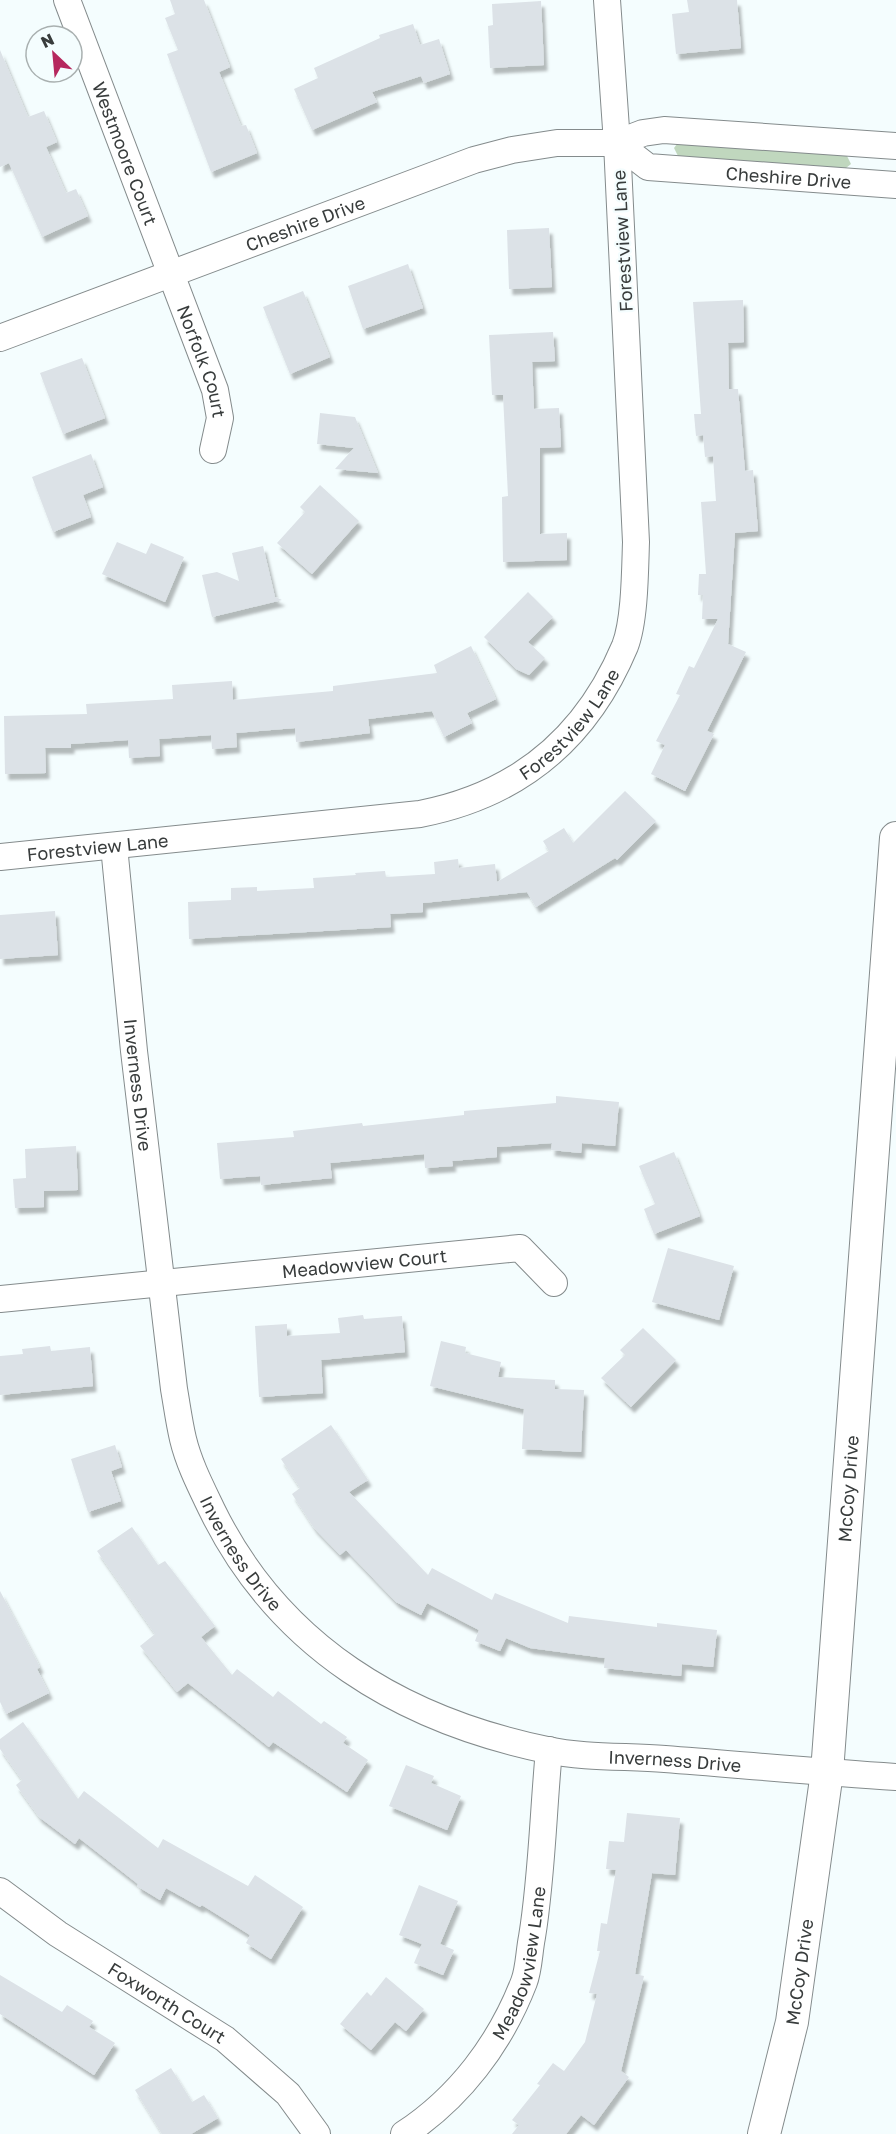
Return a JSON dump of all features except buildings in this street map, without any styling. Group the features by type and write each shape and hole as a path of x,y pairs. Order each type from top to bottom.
{"street":[{"name":"Westmoore Court","path":"67,0 171,273"},
{"name":"Forestview Lane","path":"0,857 420,814 450,808 500,789 538,764 572,733 597,698 626,644 635,581 636,542 617,143 607,0"},
{"name":"Cheshire Drive","path":"0,338 474,160 512,150 557,143 617,143 643,132 664,130 896,146"},
{"name":"Cheshire Drive","path":"617,143 648,167 896,185"},
{"name":"Norfolk Court","path":"171,273 215,390 220,418 213,450"},
{"name":"McCoy Drive","path":"764,2134 792,2022 827,1772 896,838"},
{"name":"Inverness Drive","path":"114,846 134,1051 174,1389 183,1440 197,1479 222,1530 267,1595 330,1656 357,1676 409,1706 471,1730 549,1750 896,1777"},
{"name":"Meadowview Court","path":"161,1282 520,1248 554,1283"},
{"path":"0,1299 161,1282"},
{"name":"Meadowview Lane","path":"404,2134 440,2107 474,2070 497,2036 525,1981 536,1912 549,1750"},
{"name":"Foxworth Court","path":"0,1891 48,1928 225,2039 288,2094 317,2134"}],"green space":[{"path":"677,144 846,154 851,164 846,168 678,156 674,148"}]}
